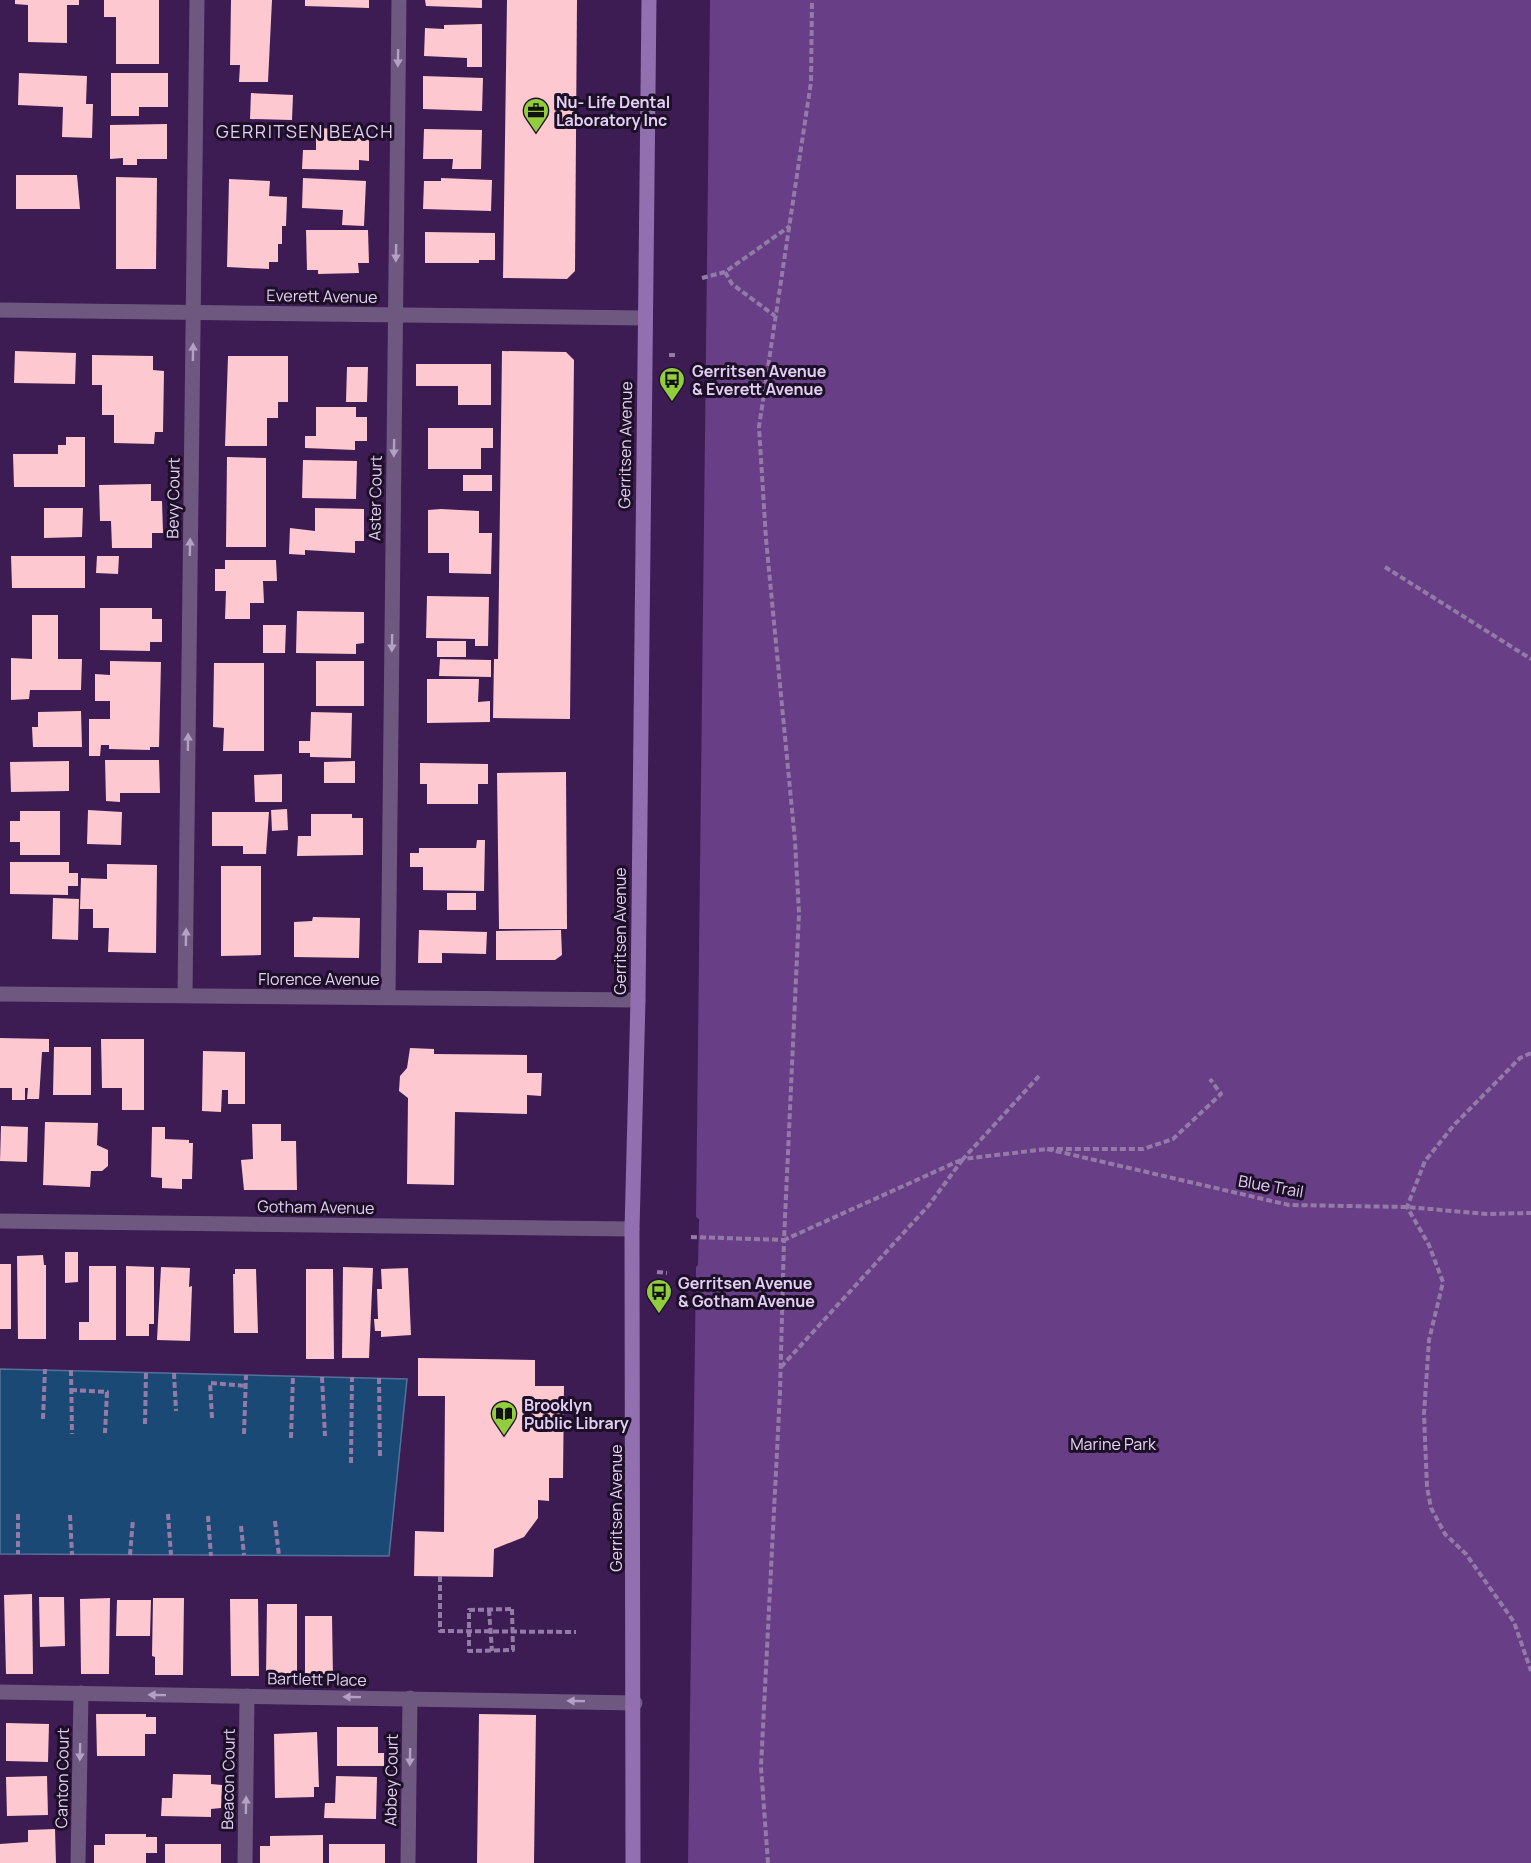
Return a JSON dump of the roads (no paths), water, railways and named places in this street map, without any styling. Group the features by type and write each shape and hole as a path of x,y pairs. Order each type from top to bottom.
{"main road":[{"name":"Gerritsen Avenue","path":"633,1863 632,1229 638,1000 649,0"}],"street":[{"name":"Bevy Court","path":"185,995 197,0"},
{"name":"Aster Court","path":"388,997 399,0"},
{"name":"Everett Avenue","path":"0,310 644,318"},
{"name":"Florence Avenue","path":"0,993 638,1000"},
{"name":"Gotham Avenue","path":"0,1221 632,1229"},
{"name":"Bartlett Place","path":"0,1692 634,1703"},
{"name":"Canton Court","path":"78,1863 81,1693"},
{"name":"Beacon Court","path":"245,1863 247,1696"},
{"name":"Abbey Court","path":"408,1863 410,1698"}],"water":[{"path":"0,1369 407,1379 389,1556 0,1554"}],"place":[{"name":"Nu- Life Dental Laboratory Inc","path":"536,134"},
{"name":"Gerritsen Avenue & Everett Avenue","path":"672,403"},
{"name":"Gerritsen Avenue & Gotham Avenue","path":"659,1315"},
{"name":"Brooklyn Public Library","path":"504,1437"}],"district":[{"name":"GERRITSEN BEACH","path":"305,132"}],"park label":[{"name":"Marine Park","path":"1113,1444"}]}
